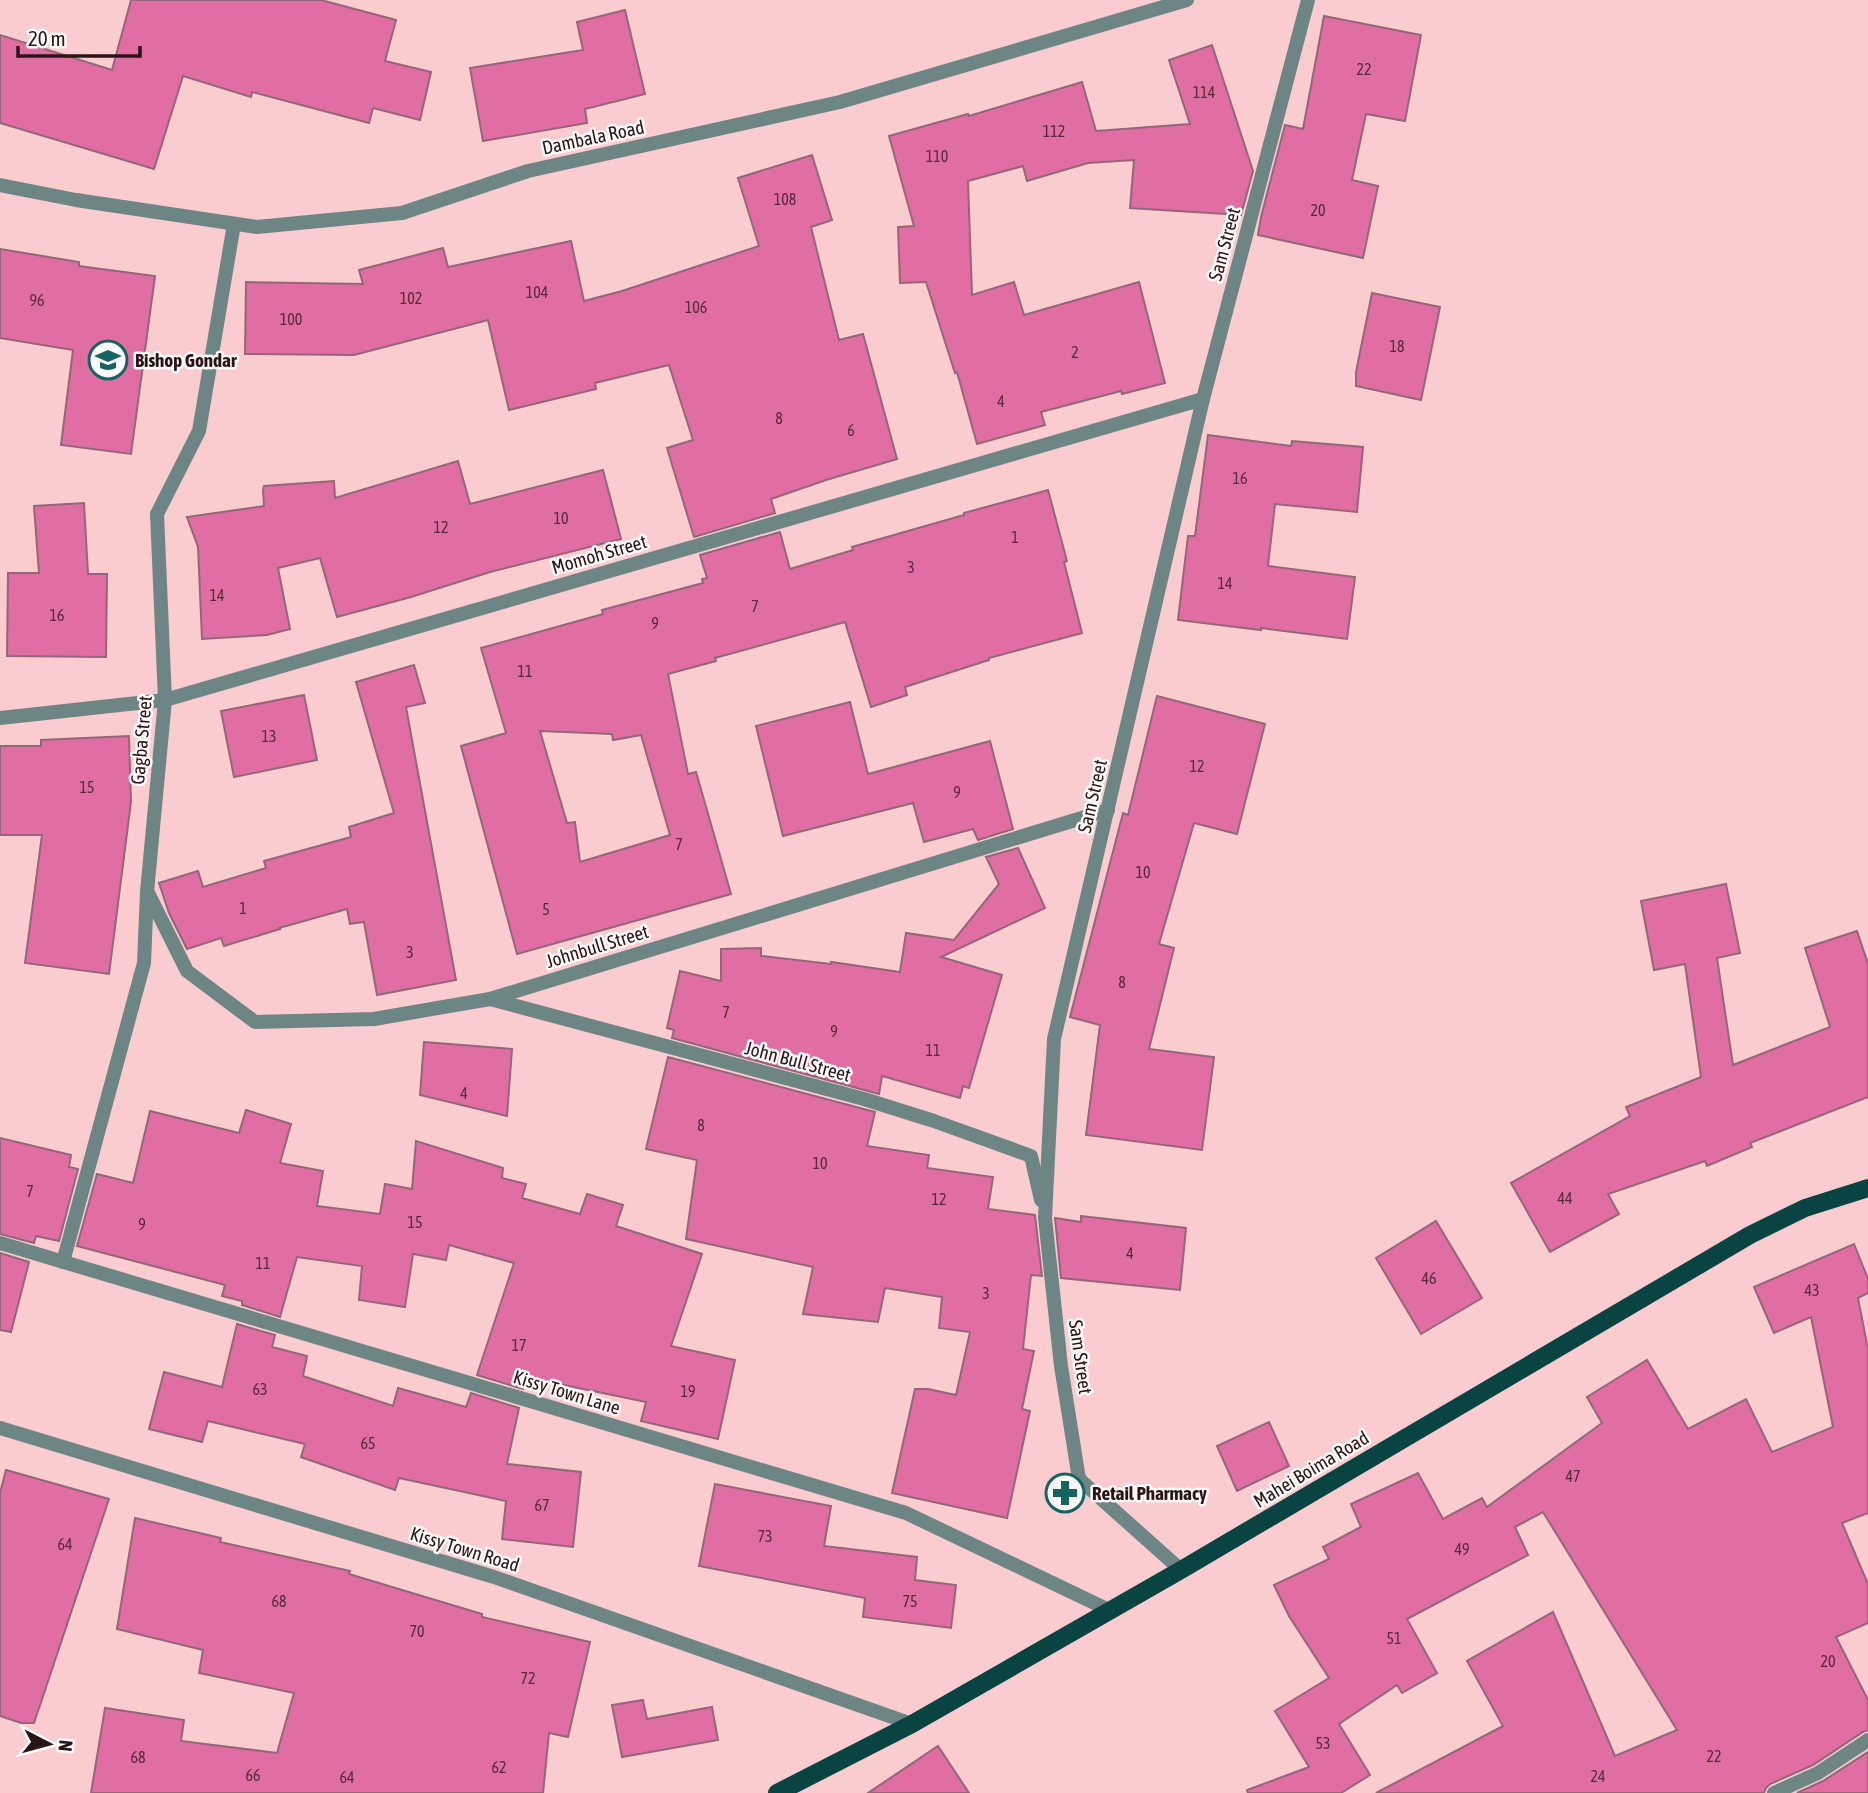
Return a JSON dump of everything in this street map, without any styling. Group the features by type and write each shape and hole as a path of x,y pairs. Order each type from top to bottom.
{"main road":[{"name":"Mahei Boima Road","path":"778,1793 912,1724 1111,1611 1750,1235 1805,1208 1868,1188"}],"street":[{"name":"Dambala Road","path":"0,185 76,200 257,227 402,213 528,171 840,102 1187,0"},
{"name":"Sam Street","path":"1181,1570 1079,1479 1061,1366 1045,1218 1054,1039 1203,399 1308,0"},
{"name":"Gagba Street","path":"63,1262 144,963 147,892 165,700 157,514 199,431 233,224"},
{"name":"Momoh Street","path":"0,718 165,700 1203,399"},
{"name":"Johnbull Street","path":"147,892 187,971 255,1022 374,1019 490,999 1108,810"},
{"name":"John Bull Street","path":"490,999 864,1099 1031,1156 1045,1218"},
{"name":"Kissy Town Lane","path":"0,1243 906,1513 1111,1611"},
{"name":"Kissy Town Road","path":"0,1428 494,1577 912,1724"},
{"path":"1774,1793 1818,1773 1868,1741"}],"building":[{"path":"131,0 321,0 396,20 385,61 431,72 420,120 373,108 369,123 252,92 251,97 183,76 154,169 0,123 0,35 112,70"},
{"path":"625,10 645,94 585,109 587,123 483,141 470,68 583,50 577,22"},
{"path":"1324,16 1421,35 1405,121 1366,114 1352,180 1378,186 1363,258 1258,235 1285,125 1303,129"},
{"path":"1212,45 1253,171 1241,215 1130,208 1134,160 1088,163 1027,181 1023,166 968,181 972,295 1014,282 1024,315 1139,282 1165,383 1122,394 1121,391 1041,412 1045,425 977,444 957,372 955,373 926,282 900,283 898,227 914,226 889,136 968,114 969,116 1082,82 1096,131 1190,124 1169,60"},
{"path":"812,155 832,220 811,227 839,340 863,334 897,459 771,499 775,513 694,537 667,448 693,440 669,365 595,383 596,389 509,410 488,320 354,355 245,354 246,282 363,284 359,270 443,248 448,267 571,241 584,301 759,246 738,178"},
{"name":"Bishop Gondar","path":"0,249 79,262 79,266 155,276 131,454 61,445 73,350 0,338"},
{"path":"1372,293 1440,307 1421,400 1356,386 1356,372"},
{"path":"1208,435 1291,446 1292,441 1363,447 1357,512 1275,504 1268,566 1355,577 1347,639 1178,620 1188,536 1195,536"},
{"path":"458,461 470,504 603,470 621,539 490,572 337,617 320,558 278,568 290,629 267,635 202,639 198,547 187,517 264,506 264,486 334,481 335,498"},
{"path":"1048,490 1082,633 989,658 905,687 907,695 871,707 845,622 715,658 716,661 668,674 688,774 696,772 731,894 517,954 461,746 506,733 481,648 603,614 602,610 703,583 702,579 707,578 700,555 780,532 790,569 964,513","holes":["540,731 612,734 613,740 641,735 670,835 580,862 575,822 567,823"]},
{"path":"84,503 88,574 107,574 106,657 7,656 8,573 39,573 34,506"},
{"path":"414,665 425,703 406,707 456,980 377,995 364,922 350,924 347,909 224,946 221,938 187,949 169,913 159,883 198,871 203,887 266,868 264,861 351,837 349,827 394,813 356,682"},
{"path":"304,695 317,760 234,777 221,711"},
{"path":"1157,696 1265,724 1237,834 1194,823 1159,944 1174,948 1149,1049 1214,1057 1202,1150 1086,1135 1100,1025 1070,1017 1123,813 1128,815"},
{"path":"850,702 868,774 990,741 1013,829 978,840 973,829 924,842 913,803 783,836 756,726"},
{"path":"129,736 131,802 109,974 25,963 42,835 0,835 0,746 41,746 41,740"},
{"path":"1018,848 1045,908 941,957 1002,975 969,1088 963,1086 960,1098 882,1076 879,1094 672,1038 674,1030 667,1028 680,971 721,981 721,949 761,948 761,956 900,972 906,933 954,940 999,884 986,857"},
{"path":"1726,884 1740,953 1717,958 1733,1065 1830,1027 1805,948 1857,931 1868,964 1868,1097 1750,1143 1752,1147 1707,1166 1705,1161 1608,1194 1619,1214 1550,1252 1511,1183 1630,1116 1626,1107 1701,1077 1685,964 1654,970 1641,901"},
{"path":"424,1042 512,1049 507,1116 420,1095"},
{"path":"668,1057 875,1112 867,1146 929,1155 927,1168 993,1177 988,1209 1035,1215 1042,1276 1031,1275 1023,1349 1034,1351 1022,1409 1030,1411 1007,1518 892,1493 915,1389 956,1395 970,1332 939,1328 942,1297 885,1288 878,1322 803,1314 813,1267 686,1239 697,1160 646,1149"},
{"path":"246,1110 291,1124 280,1163 323,1171 317,1206 380,1214 385,1184 412,1189 416,1141 503,1168 502,1178 526,1184 522,1198 580,1214 587,1194 623,1205 616,1226 702,1254 671,1346 735,1360 718,1439 641,1421 646,1402 540,1380 537,1389 524,1385 523,1389 477,1375 514,1263 449,1245 446,1260 413,1254 405,1307 359,1300 362,1266 297,1257 280,1317 242,1305 242,1301 222,1296 225,1285 77,1246 97,1174 133,1183 150,1111 239,1133"},
{"path":"0,1138 71,1155 69,1167 78,1169 59,1241 36,1236 34,1243 0,1234"},
{"path":"1081,1216 1186,1228 1180,1290 1061,1278 1055,1218 1081,1222"},
{"path":"1436,1221 1482,1298 1421,1334 1376,1258"},
{"path":"1854,1244 1868,1279 1868,1293 1858,1298 1868,1349 1868,1513 1842,1523 1868,1584 1868,1623 1836,1637 1868,1700 1868,1730 1813,1765 1770,1784 1764,1793 1376,1793 1503,1726 1467,1661 1553,1612 1615,1756 1677,1730 1543,1512 1515,1527 1528,1555 1407,1619 1437,1673 1402,1693 1397,1685 1339,1724 1370,1775 1341,1793 1248,1793 1247,1790 1309,1767 1275,1711 1329,1678 1289,1616 1274,1585 1329,1559 1323,1547 1361,1527 1351,1504 1418,1473 1443,1519 1482,1498 1487,1507 1602,1423 1587,1397 1647,1360 1688,1429 1746,1399 1772,1452 1833,1427 1811,1317 1774,1333 1754,1287"},
{"path":"0,1253 29,1262 11,1332 0,1330"},
{"path":"237,1324 275,1335 272,1347 307,1356 303,1376 393,1406 398,1388 466,1407 471,1393 519,1408 507,1464 581,1472 573,1547 502,1539 506,1501 399,1478 395,1490 301,1457 305,1444 208,1421 202,1442 149,1429 164,1372 222,1387"},
{"path":"1269,1422 1289,1466 1237,1491 1217,1446"},
{"path":"6,1470 109,1499 34,1723 21,1723 0,1716 0,1493"},
{"path":"715,1484 831,1506 824,1546 917,1557 915,1580 956,1585 951,1628 863,1617 865,1598 699,1566"},
{"path":"135,1518 221,1538 220,1542 350,1571 349,1574 482,1614 482,1617 590,1642 568,1737 549,1733 543,1793 91,1793 105,1708 184,1720 181,1741 277,1753 294,1693 199,1673 203,1650 117,1629"},
{"path":"643,1700 647,1719 712,1707 718,1740 622,1757 612,1705"},
{"path":"938,1746 969,1793 868,1793"},
{"path":"1868,1752 1868,1793 1797,1793 1823,1781"}],"place":[{"name":"Bishop Gondar","path":"108,360"},
{"name":"Retail Pharmacy","path":"1065,1493"}]}
